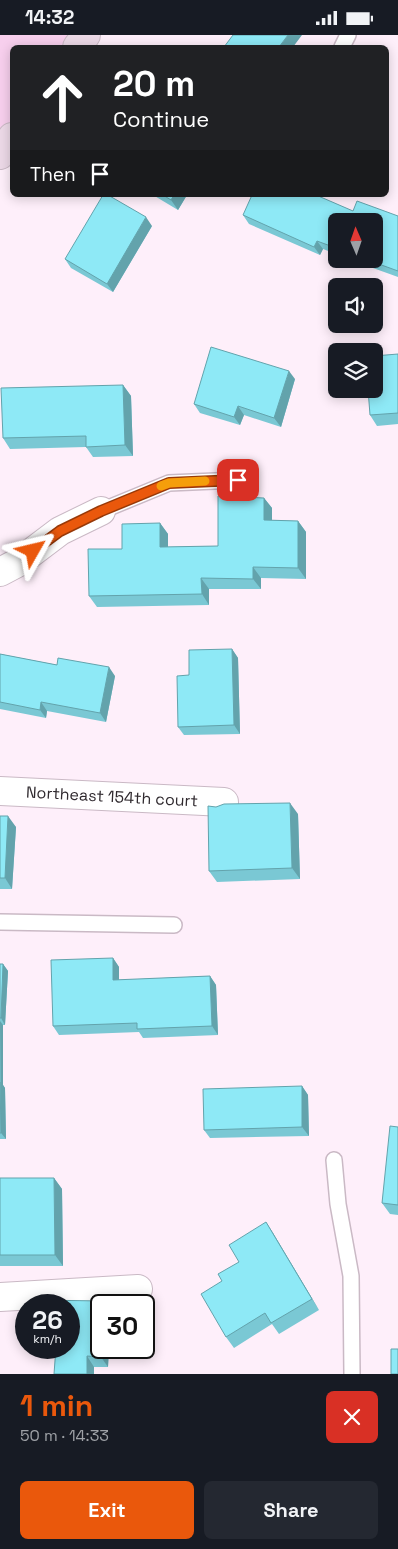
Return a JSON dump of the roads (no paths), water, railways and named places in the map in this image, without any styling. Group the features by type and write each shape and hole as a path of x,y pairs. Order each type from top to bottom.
{"main road":[{"path":"0,155 10,140"}],"street":[{"path":"0,572 19,562 60,531 101,511"},
{"name":"Northeast 154th court","path":"0,791 224,802"},
{"path":"0,1297 138,1289"}],"lane":[{"path":"101,511 169,483 238,480"},
{"path":"0,922 174,925"},
{"path":"334,1160 338,1204 351,1276 352,1374"}]}
